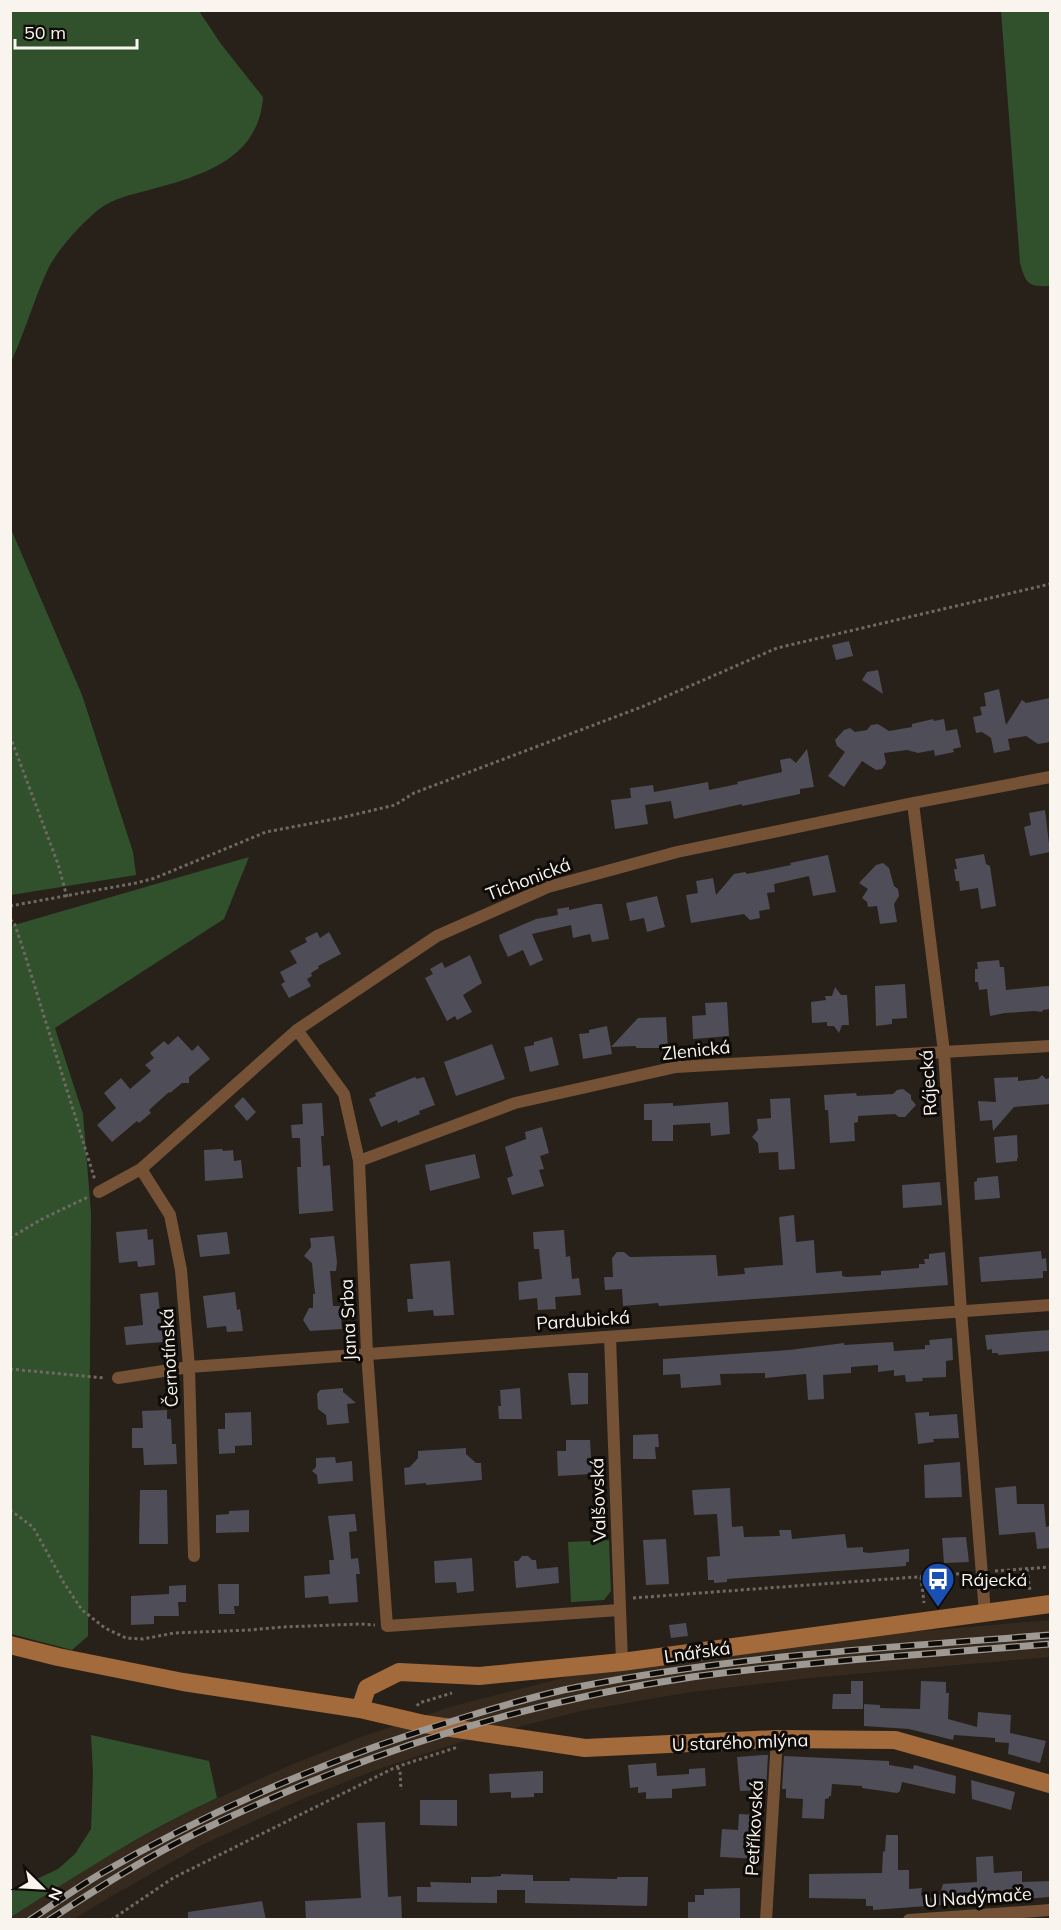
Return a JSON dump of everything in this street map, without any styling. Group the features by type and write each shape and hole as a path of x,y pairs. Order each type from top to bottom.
{"street":[{"name":"Tichonická","path":"99,1192 141,1168 297,1030 437,936 548,887 677,852 1050,777"},
{"name":"Rájecká","path":"913,803 944,1052 960,1312 985,1613"},
{"name":"Jana Srba","path":"297,1030 344,1094 359,1161 367,1353 387,1626"},
{"name":"Zlenická","path":"359,1161 515,1103 676,1067 1050,1046"},
{"name":"Černotínská","path":"141,1168 170,1215 181,1270 189,1367 194,1556"},
{"name":"Pardubická","path":"118,1378 189,1367 367,1353 1050,1305"},
{"name":"Valšovská","path":"610,1337 622,1662"},
{"path":"387,1626 619,1605"},
{"name":"Lnářská","path":"360,1709 367,1688 399,1672 478,1676 622,1662 1042,1606"},
{"name":"U starého mlýna","path":"10,1645 183,1682 360,1709 424,1724 585,1748 777,1739 895,1740 1050,1784"},
{"name":"Petříkovská","path":"766,1920 777,1739"},
{"name":"U Nadýmače","path":"909,1920 1050,1910"}],"path":[{"path":"10,906 136,884 266,832 395,805 414,793 644,706 777,648 1050,584"},
{"path":"10,736 58,864 67,897"},
{"path":"10,920 14,922 99,1192 42,1219 10,1238"},
{"path":"10,1369 118,1378"},
{"path":"10,1510 33,1527 82,1610 105,1628 126,1638 143,1639 174,1633 293,1626 360,1624 387,1626"},
{"path":"619,1605 1050,1567"},
{"path":"1027,1569 1042,1606"},
{"path":"921,1577 924,1603"},
{"path":"406,1720 419,1703 457,1691"},
{"path":"111,1920 173,1878 396,1767 422,1759"},
{"path":"396,1767 400,1769 401,1790"}],"shaded area":[{"path":"1050,1620 1050,1657 810,1678 691,1692 581,1711 464,1741 373,1771 300,1800 204,1844 74,1919 11,1920 11,1917 91,1865 188,1812 286,1767 361,1737 453,1706 574,1675 806,1641"}],"green space":[{"path":"10,11 199,11 221,44 263,97 259,119 251,136 224,162 169,185 129,195 110,203 98,210 78,229 48,269 11,362"},
{"path":"1001,11 1050,11 1050,286 1037,286 1029,283 1020,263"},
{"path":"11,529 82,695 133,852 136,875 11,895"},
{"path":"249,857 224,919 55,1028 83,1114 91,1213 88,1636 72,1650 11,1634 11,926"},
{"path":"609,1540 611,1591 604,1600 571,1602 568,1542"},
{"path":"91,1735 209,1761 217,1798 138,1839 11,1917 11,1891 58,1869 75,1854 91,1829 93,1772"}],"building":[{"path":"849,641 853,656 836,660 832,645"},
{"path":"878,670 883,694 862,680 867,672"},
{"path":"999,689 1006,725 1022,700 1026,703 1050,698 1050,742 1038,744 1026,736 1008,739 1010,750 994,753 991,738 982,732 976,733 973,717 982,715 980,707 986,706 984,693"},
{"path":"933,719 934,721 944,719 946,731 957,729 961,747 953,749 954,752 935,756 934,750 918,753 907,750 884,753 886,763 882,769 876,770 862,761 844,787 828,776 845,752 837,746 835,740 844,730 850,728 855,732 867,730 871,725 878,724 889,731 912,727 912,724"},
{"path":"807,749 814,787 800,789 800,794 674,819 671,801 645,805 648,824 615,829 611,800 631,798 630,788 653,785 654,792 708,782 709,790 738,784 737,782 782,772 780,760 790,758 796,763"},
{"path":"1045,810 1050,852 1030,856 1024,827 1031,825 1029,813"},
{"path":"984,854 986,864 990,866 996,906 981,909 978,888 960,891 954,869 957,869 955,859"},
{"path":"828,855 836,892 813,896 809,876 774,884 775,892 767,893 770,909 759,911 760,918 750,920 744,914 691,923 686,895 698,893 696,881 713,878 716,895 734,874 745,872 747,874"},
{"path":"883,863 889,868 899,896 894,904 897,922 880,924 877,906 868,907 867,902 862,898 868,889 859,883 876,865"},
{"path":"657,896 665,927 647,932 644,918 630,921 626,903"},
{"path":"602,904 609,939 592,942 590,934 573,938 571,925 532,934 543,960 530,966 523,950 508,957 499,935 536,919 558,915 557,909 569,907 569,910"},
{"path":"317,932 320,938 329,932 341,954 318,966 319,968 307,979 311,986 289,998 281,984 285,982 280,972 297,963 290,951 307,942 305,938"},
{"path":"470,955 482,983 463,995 472,1012 457,1020 455,1016 447,1021 425,978 433,974 430,969 442,962 445,968"},
{"path":"999,960 1000,967 1004,967 1006,990 1048,986 1050,987 1050,1009 1042,1012 1005,1013 990,1016 987,989 979,990 978,982 975,982 975,969 978,969 977,962"},
{"path":"905,984 907,1018 892,1019 892,1024 876,1026 875,986"},
{"path":"835,987 841,995 847,995 849,1025 842,1025 839,1033 834,1026 827,1026 827,1022 812,1023 811,1002 826,1000 825,996 832,996"},
{"path":"727,1002 729,1036 693,1039 692,1016 706,1015 705,1003"},
{"path":"666,1017 668,1048 611,1047 638,1018"},
{"path":"607,1026 612,1054 583,1059 579,1034"},
{"path":"178,1036 192,1051 198,1045 210,1059 189,1077 189,1083 182,1083 169,1092 149,1110 151,1113 139,1123 137,1121 112,1142 97,1125 116,1108 104,1093 121,1078 130,1089 151,1071 145,1065 154,1058 150,1053 164,1041 168,1045"},
{"path":"552,1037 559,1065 530,1072 524,1047"},
{"path":"492,1044 505,1079 456,1096 444,1062"},
{"path":"1042,1075 1046,1079 1050,1078 1050,1104 1014,1107 993,1131 992,1120 980,1121 978,1101 996,1102 994,1078 1018,1077 1018,1081 1038,1079"},
{"path":"415,1077 417,1079 424,1077 435,1105 398,1123 397,1120 381,1127 369,1099 376,1096 375,1093"},
{"path":"903,1089 911,1095 916,1105 905,1117 895,1114 858,1116 858,1122 854,1123 855,1141 830,1143 828,1110 825,1110 824,1095 893,1094"},
{"path":"243,1097 256,1112 247,1121 234,1106"},
{"path":"790,1098 795,1169 779,1170 778,1152 759,1153 758,1143 752,1137 758,1130 757,1119 771,1118 770,1099"},
{"path":"728,1102 730,1134 711,1136 710,1123 673,1125 673,1141 652,1141 652,1120 644,1120 644,1104 673,1103 673,1106"},
{"path":"322,1103 323,1166 330,1165 333,1211 299,1214 297,1167 301,1167 300,1138 292,1138 291,1125 303,1124 302,1104"},
{"path":"542,1127 549,1153 540,1156 544,1169 539,1170 544,1186 512,1195 507,1178 513,1176 505,1147 526,1139 525,1132"},
{"path":"1017,1135 1017,1161 996,1163 994,1137"},
{"path":"222,1149 223,1151 233,1150 234,1161 241,1160 243,1178 205,1181 204,1150"},
{"path":"475,1154 480,1178 430,1191 425,1165"},
{"path":"998,1176 1000,1198 975,1200 974,1182 977,1178"},
{"path":"940,1182 942,1205 903,1208 902,1185"},
{"path":"794,1215 796,1242 814,1240 816,1273 842,1271 842,1276 847,1277 881,1275 881,1271 919,1268 919,1264 925,1264 924,1259 929,1259 929,1254 945,1252 948,1285 659,1306 658,1303 623,1306 622,1289 605,1290 604,1277 613,1277 612,1258 617,1252 624,1252 630,1257 716,1255 718,1276 745,1274 744,1268 783,1265 779,1217"},
{"path":"147,1229 148,1240 153,1239 155,1265 138,1267 137,1261 119,1263 116,1232"},
{"path":"564,1230 566,1257 570,1256 572,1279 579,1278 581,1295 555,1297 556,1309 538,1310 537,1298 519,1300 518,1282 542,1279 539,1249 534,1249 533,1232"},
{"path":"227,1232 230,1254 200,1257 197,1235"},
{"path":"334,1236 336,1271 330,1271 333,1306 340,1306 342,1329 310,1331 303,1320 309,1308 313,1308 313,1294 315,1294 312,1263 304,1256 311,1247 310,1238"},
{"path":"1041,1251 1042,1259 1046,1258 1047,1271 1043,1271 1043,1278 981,1282 979,1257"},
{"path":"450,1261 454,1315 434,1316 433,1310 408,1312 407,1299 413,1299 410,1264"},
{"path":"158,1292 163,1342 126,1345 124,1327 143,1325 140,1294"},
{"path":"235,1292 243,1331 227,1332 226,1326 207,1328 203,1296"},
{"path":"1050,1330 1050,1351 998,1355 998,1353 992,1353 992,1349 987,1350 985,1335"},
{"path":"952,1338 953,1360 946,1361 946,1377 922,1378 923,1381 906,1382 905,1375 894,1376 894,1370 878,1372 878,1365 851,1367 851,1373 823,1375 824,1399 808,1400 806,1374 765,1378 765,1373 720,1374 721,1385 681,1388 680,1374 663,1375 663,1359 789,1350 844,1343 844,1345 893,1342 894,1351 925,1349 925,1345 930,1345 929,1340"},
{"path":"568,1373 588,1373 588,1404 571,1405"},
{"path":"343,1388 343,1392 356,1403 347,1404 349,1423 327,1425 326,1415 318,1409 317,1394 320,1390"},
{"path":"520,1388 522,1419 499,1419 500,1390"},
{"path":"167,1410 167,1419 171,1419 172,1444 176,1444 177,1464 144,1465 143,1448 132,1448 132,1428 143,1428 142,1411"},
{"path":"251,1412 252,1445 235,1446 235,1453 219,1454 218,1429 225,1429 225,1413"},
{"path":"929,1412 929,1416 957,1414 959,1438 933,1439 934,1442 918,1444 915,1413"},
{"path":"658,1434 659,1447 655,1447 656,1459 633,1459 633,1435"},
{"path":"566,1440 590,1440 592,1474 558,1476 557,1451 566,1451"},
{"path":"466,1448 466,1454 476,1463 481,1463 482,1480 405,1485 404,1468 410,1467 418,1458 418,1451"},
{"path":"335,1457 336,1463 352,1461 353,1481 318,1484 317,1475 312,1471 316,1467 316,1458"},
{"path":"960,1462 962,1497 925,1498 924,1465"},
{"path":"1016,1486 1017,1504 1044,1504 1046,1527 1050,1526 1050,1548 1037,1549 1035,1532 999,1535 995,1488"},
{"path":"730,1488 732,1527 743,1526 744,1537 780,1536 779,1530 791,1530 792,1539 845,1534 847,1548 863,1547 863,1552 869,1553 909,1549 909,1562 906,1562 906,1566 727,1579 727,1582 714,1583 714,1580 708,1580 707,1557 720,1556 717,1514 694,1515 692,1490"},
{"path":"140,1490 167,1490 168,1544 139,1544"},
{"path":"249,1510 249,1532 216,1533 216,1515 229,1514 229,1511"},
{"path":"355,1514 357,1531 349,1532 351,1559 358,1558 360,1574 356,1574 358,1602 329,1604 328,1596 305,1598 304,1576 330,1574 329,1560 334,1560 328,1516"},
{"path":"966,1537 969,1562 944,1563 942,1538"},
{"path":"666,1539 669,1584 646,1585 643,1540"},
{"path":"522,1556 536,1560 537,1569 558,1567 559,1583 516,1588 514,1561 518,1561"},
{"path":"472,1558 474,1591 457,1593 456,1582 435,1583 434,1561"},
{"path":"218,1584 239,1584 239,1606 234,1606 235,1614 219,1614"},
{"path":"186,1585 186,1602 178,1602 179,1616 154,1616 154,1624 131,1625 131,1596 169,1594 169,1586"},
{"path":"686,1623 688,1636 671,1638 669,1625"},
{"path":"851,1681 863,1681 863,1709 832,1709 833,1694 851,1694"},
{"path":"921,1681 946,1682 946,1693 949,1693 948,1719 977,1727 978,1712 1011,1715 1010,1733 1046,1741 1040,1763 1008,1754 1009,1743 995,1742 995,1738 954,1735 953,1740 909,1729 864,1726 864,1704 880,1705 880,1708 920,1709"},
{"path":"768,1755 766,1790 740,1791 737,1757"},
{"path":"784,1756 889,1761 889,1765 913,1769 914,1765 956,1776 955,1794 902,1782 900,1791 897,1793 862,1788 862,1786 832,1784 831,1796 825,1799 824,1819 802,1818 803,1799 786,1798 786,1789 782,1789"},
{"path":"656,1763 657,1776 689,1774 689,1769 705,1768 706,1786 672,1789 672,1798 646,1799 646,1792 638,1793 638,1787 630,1788 628,1765"},
{"path":"543,1771 543,1793 534,1793 534,1797 511,1798 511,1792 490,1793 489,1774"},
{"path":"971,1780 1015,1792 1011,1810 972,1799"},
{"path":"420,1800 457,1800 457,1826 420,1825"},
{"path":"739,1814 761,1815 759,1859 720,1857 722,1829 738,1830"},
{"path":"385,1822 388,1897 401,1896 402,1920 306,1920 305,1901 361,1898 357,1823"},
{"path":"886,1835 898,1835 898,1870 909,1870 909,1889 922,1888 921,1895 938,1900 943,1884 977,1882 976,1857 993,1856 994,1873 1022,1871 1022,1882 1050,1881 1050,1897 873,1910 873,1906 866,1906 866,1899 809,1898 809,1874 882,1873"},
{"path":"501,1874 533,1875 533,1881 648,1877 647,1906 525,1903 525,1890 497,1890 497,1903 417,1902 417,1887 431,1887 430,1882 471,1883 471,1877 501,1876"},
{"path":"740,1888 740,1918 688,1918 688,1902 695,1902 695,1895 704,1895 704,1889"},
{"path":"262,1901 266,1920 188,1920 188,1912"}],"railway":[{"path":"30,1920 102,1873 235,1804 374,1747 524,1700 564,1690 695,1667 873,1649 1050,1635"},
{"path":"49,1920 161,1851 259,1804 379,1756 502,1717 628,1688 737,1671 1050,1644"}],"place":[{"name":"Rájecká","path":"938,1608"}]}
